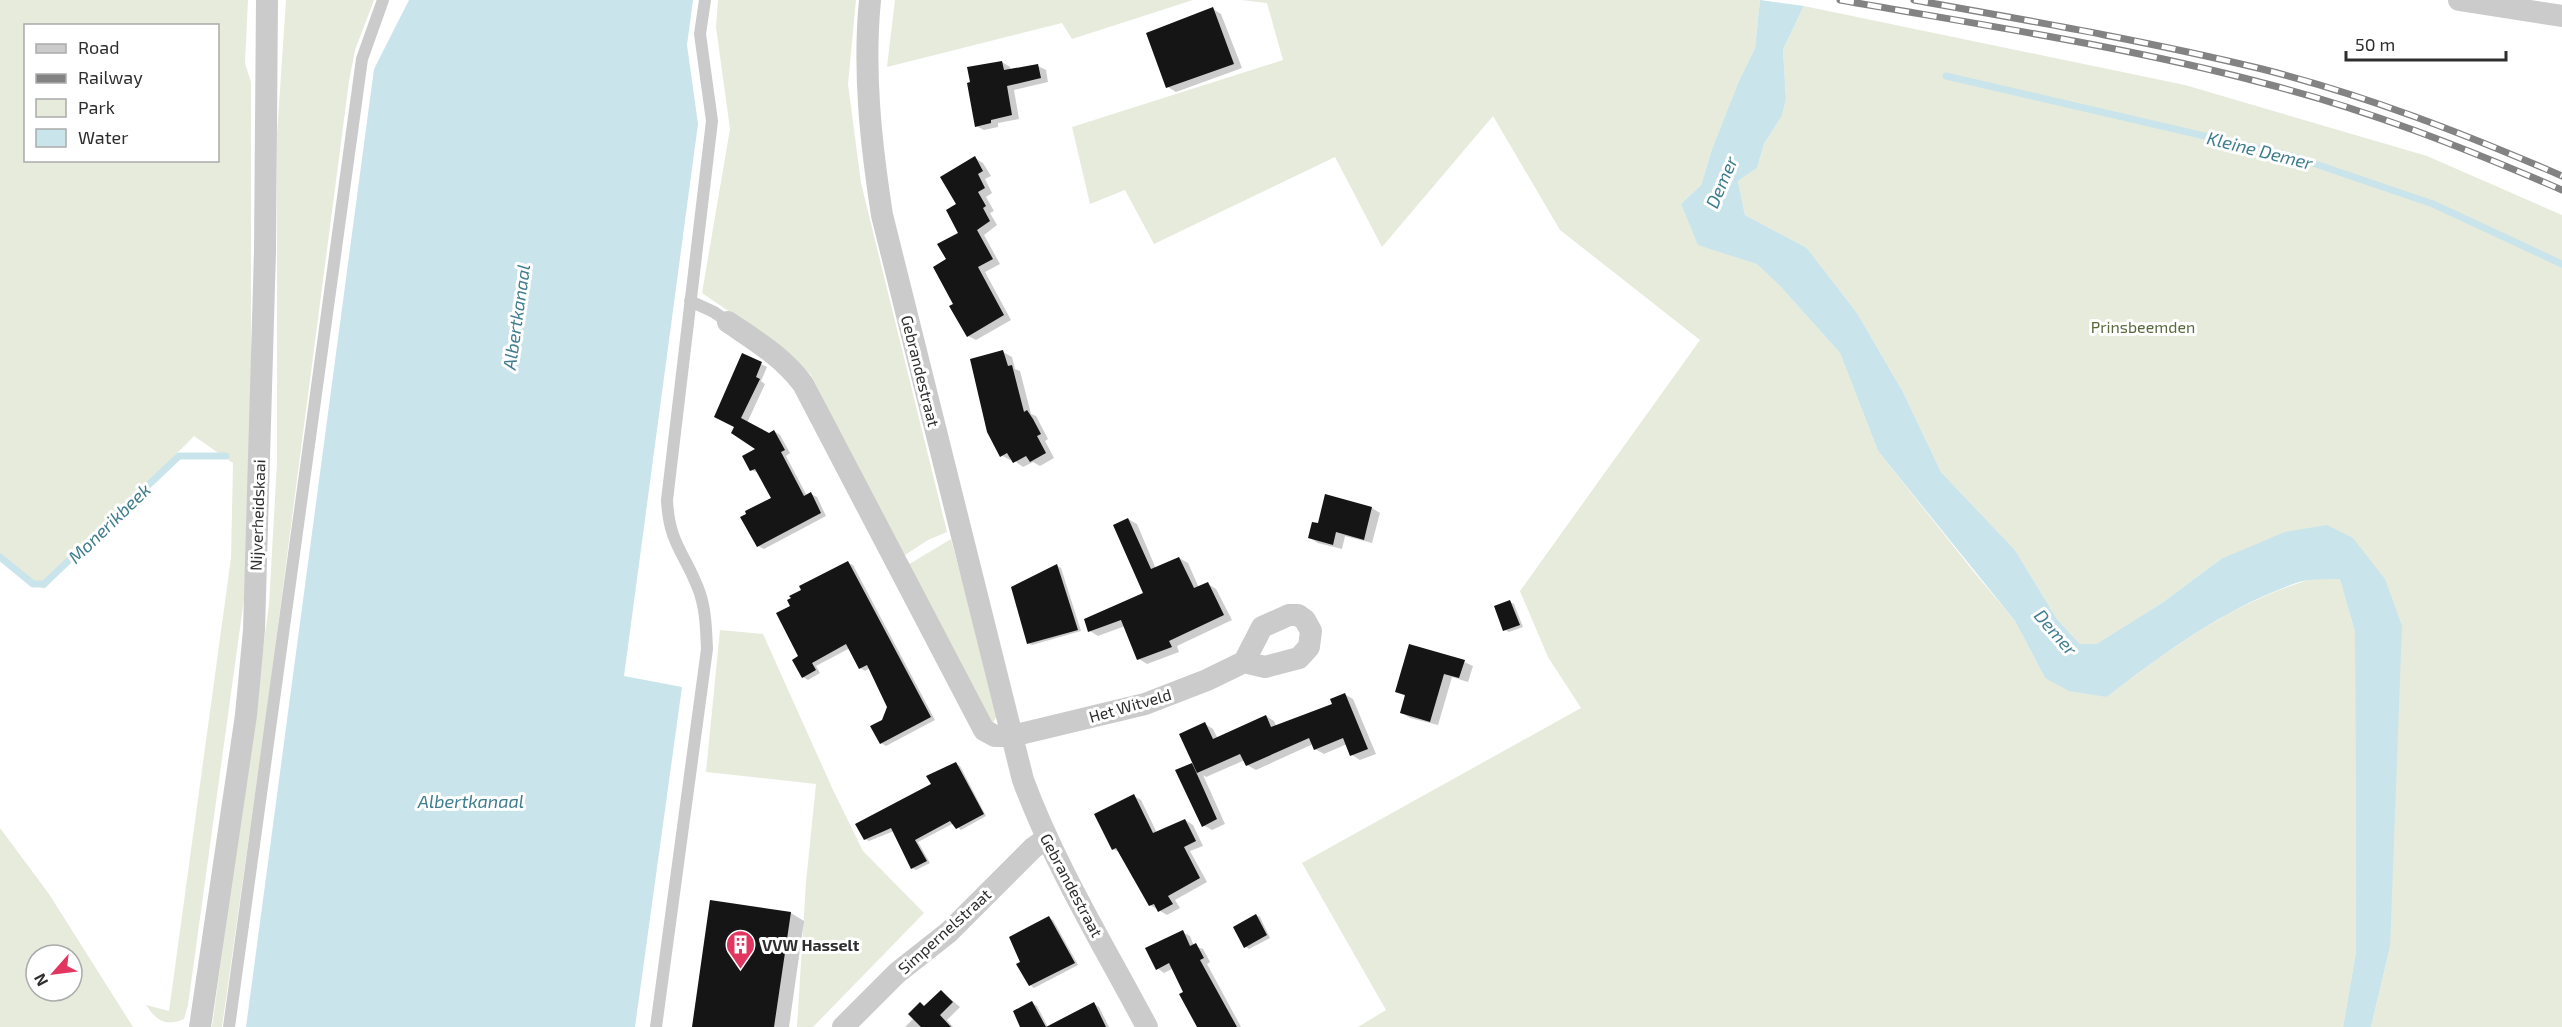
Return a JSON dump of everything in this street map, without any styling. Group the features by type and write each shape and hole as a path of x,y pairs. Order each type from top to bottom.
{"street":[{"name":"Nijverheidskaai","path":"200,1027 246,715 254,630 265,251 267,0"},
{"name":"Gebrandestraat","path":"870,0 868,92 872,150 882,215 1023,780 1047,838 1147,1027"},
{"path":"2459,0 2562,16"},
{"path":"728,322 776,354 792,369 803,384 984,730 995,736 1012,736"},
{"name":"Het Witveld","path":"1012,736 1145,704 1207,680 1244,662"},
{"name":"Simpernelstraat","path":"843,1027 897,973 949,932 1033,848 1047,838"}],"lane":[{"path":"229,1027 362,59 383,0"},
{"path":"656,1027 707,649 705,616 700,597 674,541 668,522 667,500 712,121 700,34 705,0"},
{"path":"690,302 714,312 728,322"}],"green space":[{"path":"0,0 248,0 245,63 251,82 251,488 248,570 188,1005 184,1019 172,1022 162,1021 146,1005 169,1011 231,558 233,463 194,436 44,589 0,554"},
{"path":"286,0 374,0 355,50 349,81 268,702 222,1027 212,1027 269,605 277,462 277,134"},
{"path":"718,0 856,0 848,84 861,183 947,532 928,540 902,557 811,375 777,344 702,293 730,129 716,27"},
{"path":"895,0 1193,0 1072,39 1062,23 887,67"},
{"path":"1241,0 1760,0 1755,48 1738,83 1712,149 1701,185 1681,204 1698,244 1758,264 1840,353 1878,451 2015,621 2045,678 2107,697 2175,647 2247,604 2304,581 2340,578 2355,632 2356,952 2343,1027 1358,1027 1386,1010 1302,863 1581,708 1548,657 1520,591 1700,340 1560,230 1493,116 1382,247 1335,157 1154,244 1125,190 1090,204 1072,127 1283,60 1267,3"},
{"name":"Prinsbeemden","path":"1804,6 2185,85 2427,156 2562,215 2562,1027 2371,1027 2390,947 2385,579 2221,559 2162,603 2097,645 2080,644 2057,619 2015,550 1941,472 1903,392 1857,313 1807,248 1745,215 1738,181 1757,168 1764,144 1782,114 1786,99 1783,49"},
{"path":"951,539 998,714 993,723 987,723 906,566"},
{"path":"720,630 763,634 863,851 924,913 813,1027 797,1027 806,882 816,784 706,772"},
{"path":"0,828 49,894 80,943 24,943 24,1003 84,1003 84,949 133,1027 0,1027"}],"water":[{"name":"Albertkanaal","path":"409,0 693,0 687,45 698,124 624,676 682,687 635,1027 246,1027 374,69"},
{"name":"Demer","path":"1760,0 1804,6 1783,49 1786,99 1782,115 1764,144 1757,168 1738,181 1745,215 1807,248 1857,313 1903,392 1941,472 2015,550 2057,619 2080,644 2097,644 2162,603 2221,559 2285,532 2327,525 2353,538 2385,579 2402,626 2390,947 2371,1027 2343,1027 2356,952 2355,632 2340,579 2299,582 2247,604 2175,647 2107,697 2069,691 2045,678 2015,621 1878,451 1840,353 1781,287 1757,264 1698,245 1681,204 1701,185 1712,149 1738,83 1755,48"}],"building":[{"path":"1213,7 1234,64 1166,88 1146,33"},
{"path":"1002,61 1004,70 1038,64 1041,78 1007,86 1012,115 975,127 967,83 970,82 967,67"},
{"path":"975,156 983,171 978,174 985,188 978,192 986,206 983,208 990,221 977,230 993,259 978,267 1004,315 967,337 949,306 953,304 933,267 946,259 937,244 958,233 946,210 956,204 940,177"},
{"path":"1003,350 1008,366 1012,365 1024,412 1027,410 1033,419 1041,434 1037,436 1046,453 1030,462 1026,456 1013,463 1007,453 1000,457 987,432 970,359"},
{"path":"742,353 762,362 756,377 760,379 741,418 769,433 774,430 785,450 781,452 804,496 811,492 821,513 757,547 740,517 746,514 745,511 771,498 755,469 750,471 742,456 755,449 731,433 734,427 714,417"},
{"path":"1325,494 1372,507 1364,540 1336,532 1333,545 1308,538 1312,522 1318,523"},
{"path":"1128,518 1151,569 1179,557 1194,588 1208,582 1224,615 1169,641 1172,647 1137,660 1121,620 1088,632 1084,619 1143,593 1113,525"},
{"path":"848,561 931,717 880,744 870,726 882,720 887,707 867,665 859,669 846,644 812,663 816,670 802,678 792,660 798,656 776,613 790,606 787,600 791,598 789,596 801,590 799,586"},
{"path":"1057,564 1078,630 1027,644 1011,587"},
{"path":"1510,600 1520,625 1503,631 1494,606"},
{"path":"1409,644 1465,660 1459,678 1444,674 1430,722 1400,713 1405,695 1395,692"},
{"path":"1345,693 1368,749 1350,756 1343,738 1314,750 1309,738 1246,766 1240,754 1197,773 1179,734 1205,722 1213,739 1266,715 1271,727 1332,704 1330,699"},
{"path":"956,762 984,814 956,829 950,821 915,840 927,861 911,869 891,828 864,840 855,824 931,784 926,776"},
{"path":"1192,763 1217,819 1202,827 1175,770"},
{"path":"1134,794 1153,833 1185,819 1196,841 1184,847 1200,878 1168,896 1173,904 1158,912 1154,904 1149,906 1116,848 1112,850 1094,814"},
{"name":"VVW Hasselt","path":"710,900 791,912 774,1027 692,1027"},
{"path":"1256,914 1267,935 1244,948 1233,927"},
{"path":"1049,916 1075,963 1029,986 1016,964 1020,962 1009,937"},
{"path":"1183,930 1190,946 1196,943 1204,958 1200,960 1237,1027 1197,1027 1179,994 1183,992 1169,963 1156,970 1145,948"},
{"path":"941,990 953,1002 940,1015 951,1027 921,1027 908,1014 920,1002 924,1006"},
{"path":"1032,1001 1046,1027 1020,1027 1013,1011"},
{"path":"1094,1002 1106,1027 1046,1027"}],"waterway":[{"name":"Kleine Demer","path":"1946,76 2295,157 2433,204 2562,264"},
{"name":"Monerikbeek","path":"0,557 33,584 44,584 179,456 226,456"}],"railway":[{"path":"1840,0 2105,47 2263,83 2415,130 2562,190"},
{"path":"1914,0 2132,40 2300,79 2414,116 2562,176"}],"place":[{"name":"VVW Hasselt","path":"741,970"}]}
